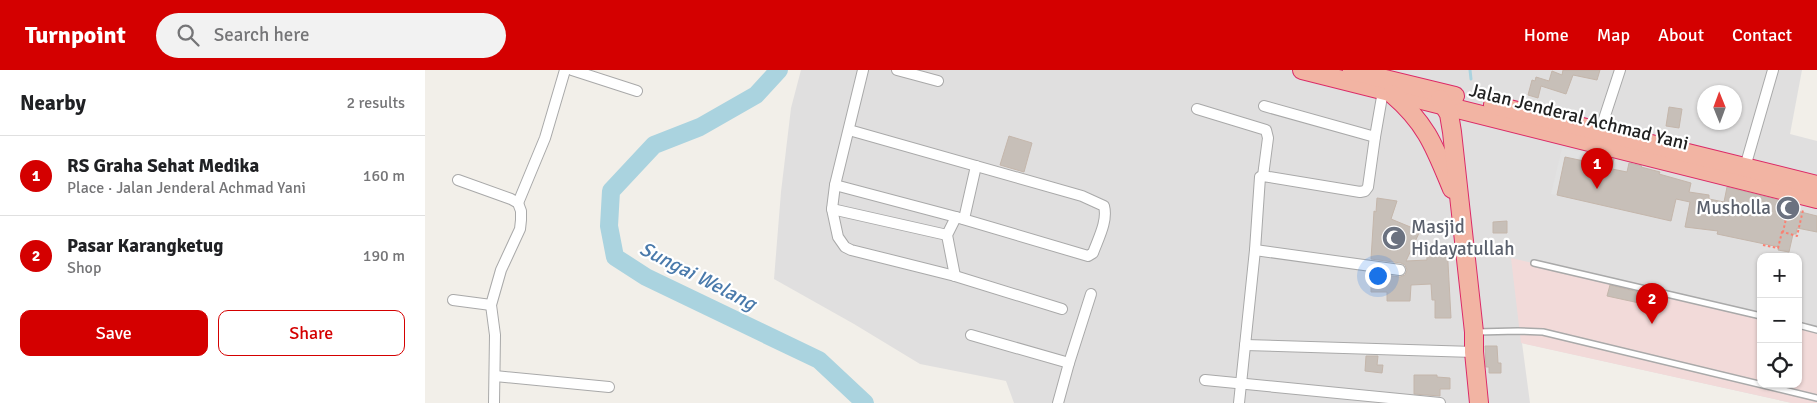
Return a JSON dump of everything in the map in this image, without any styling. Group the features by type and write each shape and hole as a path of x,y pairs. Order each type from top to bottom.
{"highway":[{"name":"Jalan Jenderal Achmad Yani","path":"1302,70 1446,106 1779,182"},
{"name":"Jalan Jenderal Achmad Yani","path":"1349,70 1745,167 1809,193"},
{"path":"1425,88 1438,97 1446,106 1453,132 1474,332 1479,403"},
{"path":"1388,92 1418,118 1434,143 1460,208"}],"street":[{"path":"518,203 545,138 565,70"},
{"path":"572,70 637,91"},
{"path":"863,70 835,185 832,209 838,236 845,247 955,276 1062,309"},
{"path":"897,70 938,81"},
{"path":"1600,131 1620,70"},
{"path":"1745,167 1773,70"},
{"path":"1263,176 1360,192 1365,191 1368,187 1375,137 1388,92"},
{"path":"1264,106 1375,137"},
{"path":"1197,109 1266,130 1268,138 1263,176 1259,181 1255,250 1239,403"},
{"path":"835,185 960,218 1088,256 1093,253 1104,220 1105,211 1103,205 1082,196 849,130"},
{"path":"955,276 947,235 960,218 976,166"},
{"path":"458,180 511,199 518,203 521,211 520,228 501,270 491,305 495,335 494,403"},
{"path":"832,209 947,235"},
{"path":"1255,250 1400,270"},
{"path":"1061,402 1069,363 1091,294"},
{"path":"453,300 491,305"},
{"path":"971,335 1069,363"},
{"path":"1245,345 1474,352"},
{"path":"495,376 609,386"},
{"path":"1205,380 1439,403"}],"lane":[{"path":"1534,264 1757,315"},
{"path":"1802,326 1817,330"},
{"path":"1474,332 1543,332 1817,398"}],"path":[{"path":"1783,232 1797,236 1809,193"},
{"path":"1763,245 1778,248 1787,214 1793,215 1809,193"}],"shaded area":[{"path":"801,70 1802,70 1790,134 1817,141 1817,403 1792,403 1522,343 1530,403 1014,403 1006,381 920,364 774,279 781,192 791,108"},
{"path":"1562,148 1605,157 1603,165 1565,157 1557,195 1551,194"},
{"path":"1511,258 1757,315 1757,388 1802,388 1802,326 1817,330 1817,403 1792,403 1521,343"}],"building":[{"path":"1563,70 1600,70 1597,80 1573,75 1566,94 1541,86 1538,98 1528,95 1532,80 1535,81 1536,77 1549,81 1552,71 1562,75"},
{"path":"1669,107 1682,109 1679,128 1666,126"},
{"path":"1009,136 1032,143 1024,172 1000,165"},
{"path":"1565,157 1603,165 1605,157 1614,159 1612,169 1627,172 1629,163 1642,166 1660,172 1659,174 1691,183 1689,192 1709,195 1709,199 1724,202 1727,187 1794,204 1793,210 1817,216 1817,232 1797,228 1796,234 1793,234 1789,252 1778,250 1779,247 1717,234 1718,231 1685,227 1690,202 1676,199 1671,221 1557,195"},
{"path":"1377,198 1397,201 1391,219 1420,231 1406,261 1427,260 1426,245 1447,244 1451,318 1435,318 1435,300 1432,300 1431,284 1411,285 1410,301 1387,301 1387,292 1371,292 1371,273 1400,277 1405,275 1407,270 1405,265 1401,263 1371,259 1374,211 1376,212"},
{"path":"1507,221 1507,233 1493,233 1493,222"},
{"path":"1610,285 1655,296 1653,306 1607,296"},
{"path":"1485,346 1497,346 1498,363 1501,363 1501,373 1489,373 1489,367 1486,367"},
{"path":"1366,356 1378,356 1377,365 1383,365 1382,373 1365,371"},
{"path":"1414,375 1437,375 1437,377 1450,378 1450,389 1440,389 1440,396 1414,394"}],"waterway":[{"name":"Sungai Welang","path":"779,70 756,95 700,127 654,145 611,191 609,226 615,257 646,277 819,360 865,403"},
{"path":"1470,70 1471,79"}],"place":[{"name":"RS Graha Sehat Medika","path":"1597,189"},
{"name":"Musholla","path":"1788,208"},
{"name":"Masjid Hidayatullah","path":"1394,238"},
{"name":"Pasar Karangketug","path":"1652,324"}]}
